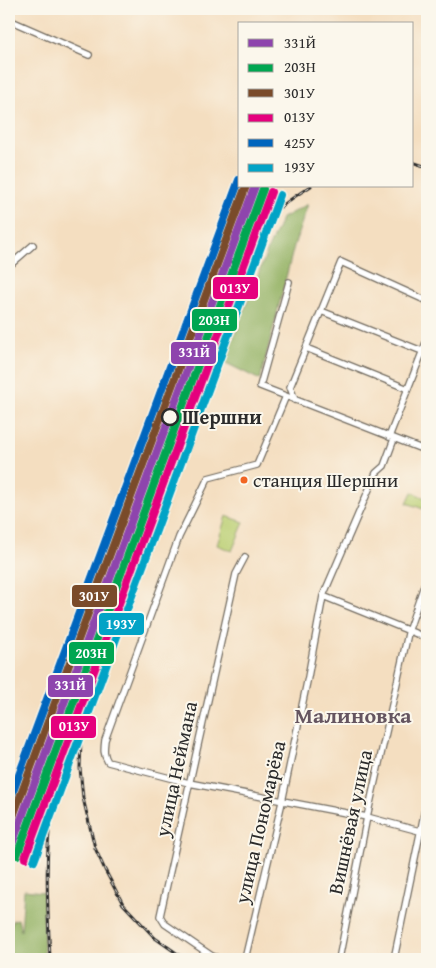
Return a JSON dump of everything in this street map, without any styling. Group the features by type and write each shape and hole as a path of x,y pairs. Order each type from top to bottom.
{"street":[{"path":"9,20 88,55"},
{"path":"9,266 33,245"},
{"path":"295,400 290,387 341,262 427,301"},
{"path":"290,282 260,386 427,451"},
{"path":"321,311 422,351"},
{"name":"улица Пономарёва","path":"245,959 282,802 323,596 376,473 384,466 408,389 427,340"},
{"path":"306,348 408,389"},
{"path":"286,396 257,465 208,478 179,537 105,740 103,752 108,762 189,783 367,817 424,832"},
{"name":"улица Неймана","path":"221,959 212,956 164,924 160,916 236,574 245,558"},
{"name":"Вишнёвая улица","path":"339,959 367,817 409,629 427,577"},
{"path":"323,596 409,629 427,638"},
{"path":"394,959 424,832 427,800"}],"green space":[{"path":"308,204 294,246 260,380 224,362 282,218"},
{"path":"412,492 427,499 426,510 407,503"},
{"path":"226,516 244,522 232,551 217,545"},
{"path":"24,890 43,892 44,959 9,959 9,931 13,920 18,919 21,931"}],"railway":[{"path":"414,163 427,167"},
{"path":"248,243 276,211 308,188"},
{"path":"185,959 155,938 123,904 105,870 95,848 83,798 80,768 81,740 94,678 124,567 250,226"},
{"path":"12,817 29,743 70,632"},
{"path":"50,959 47,884 48,845 52,809 63,768 78,728"}],"transit line":[{"name":"425У","path":"9,802 238,183"},
{"name":"301У","path":"9,827 245,188"},
{"name":"331Й","path":"9,852 254,188"},
{"name":"203Н","path":"17,855 263,189"},
{"name":"013У","path":"25,858 271,192"},
{"name":"193У","path":"34,861 280,195"}],"place":[{"name":"Шершни","path":"170,417"},
{"name":"станция Шершни","path":"244,480"}],"district":[{"name":"Малиновка","path":"353,715"}]}
